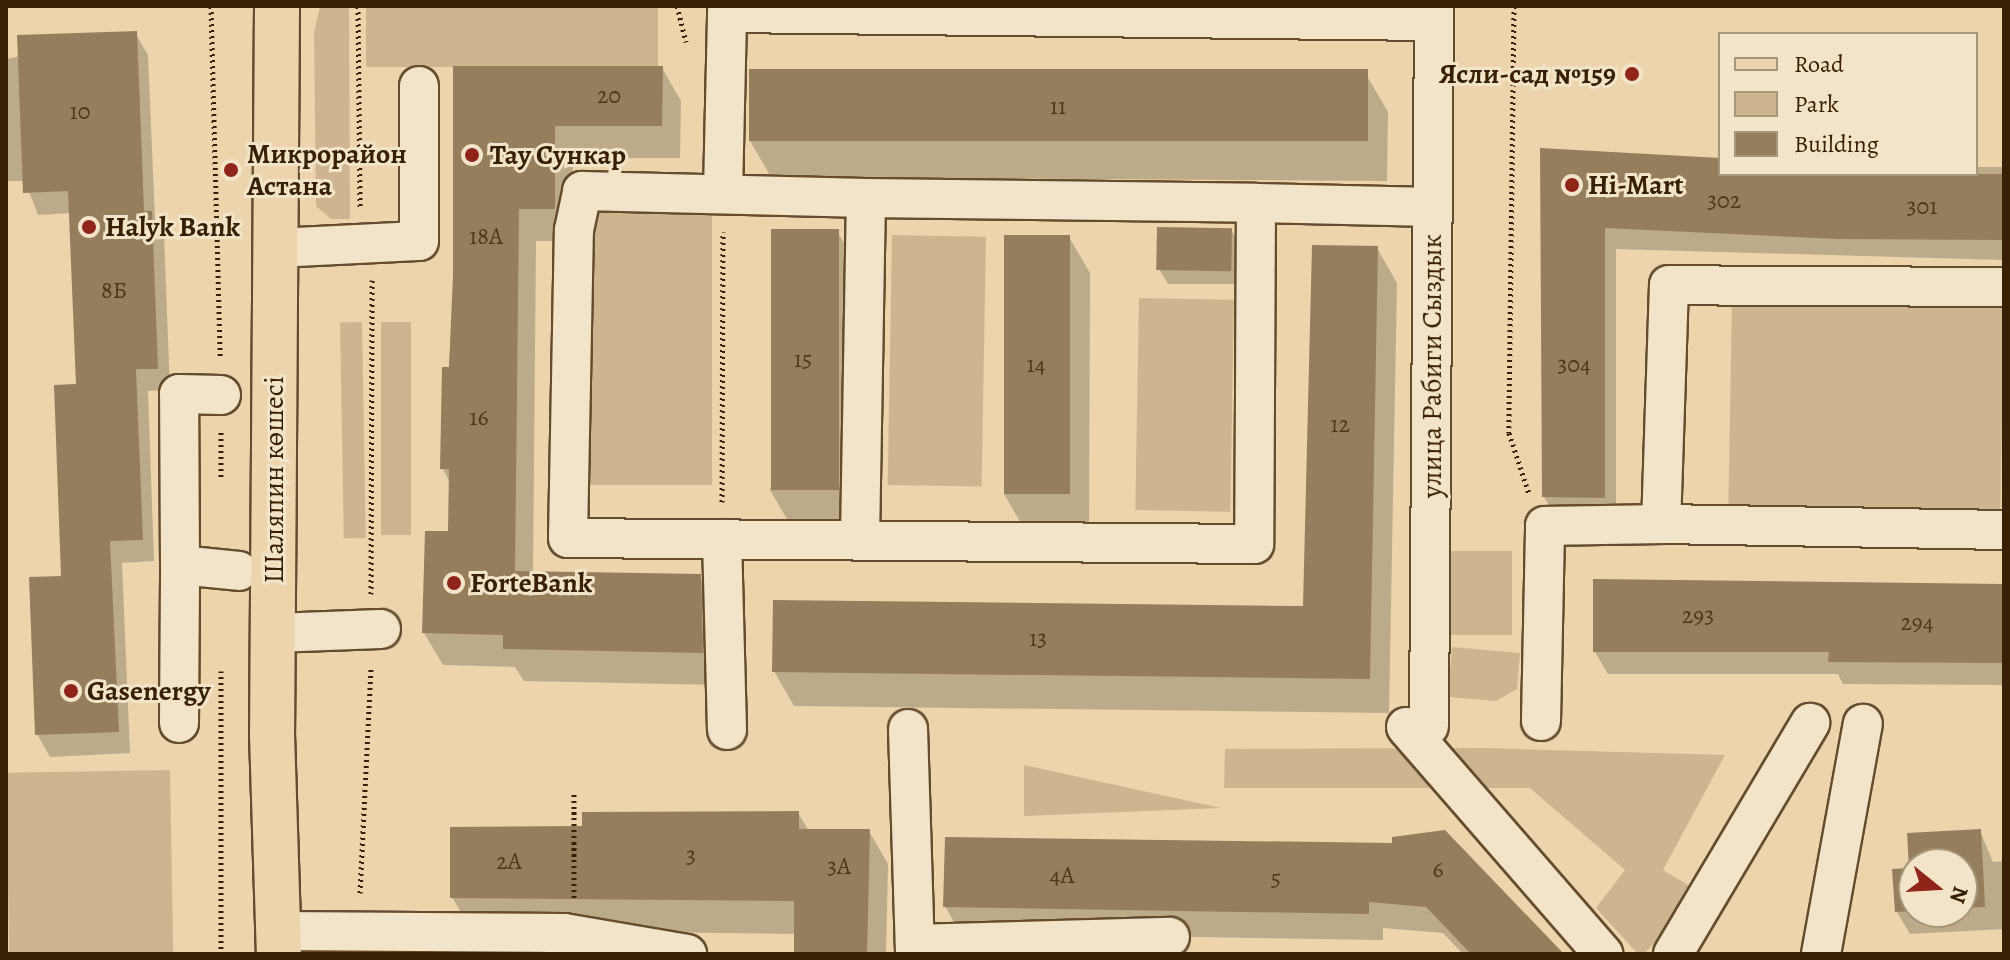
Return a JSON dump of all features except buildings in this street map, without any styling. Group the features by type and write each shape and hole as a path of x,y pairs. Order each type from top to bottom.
{"main road":[{"name":"Шаляпин көшесі","path":"277,6 273,633 278,943"}],"street":[{"path":"723,193 727,13 1434,13"},
{"name":"улица Рабиги Сыздык","path":"1434,13 1433,207 1418,726 1603,954"},
{"path":"275,248 419,241 419,86"},
{"path":"1256,203 1254,544 568,538 574,230 582,191 866,198 1256,203 1433,207"},
{"path":"860,540 866,198"},
{"path":"1661,524 1669,285 2004,287"},
{"path":"179,723 179,394 221,395"},
{"path":"1541,721 1545,526 1661,524 2004,530"},
{"path":"722,539 727,730"},
{"path":"180,565 239,571"},
{"path":"273,633 376,630"},
{"path":"1673,954 1810,723"},
{"path":"1821,954 1863,724"},
{"path":"908,729 915,949 1170,937"},
{"path":"278,943 357,931 568,941 687,954"}],"path":[{"path":"211,6 211,19"},
{"path":"357,931 376,630 372,276 361,244 358,6"},
{"path":"1514,6 1509,433 1531,499"},
{"path":"722,539 723,193"},
{"path":"568,941 574,794"}],"green space":[{"path":"320,6 349,6 350,219 331,219 316,206 314,33"},
{"path":"366,6 658,6 658,67 366,67"},
{"path":"590,197 712,197 712,485 590,485"},
{"path":"892,235 986,237 982,487 888,485"},
{"path":"1139,298 1234,300 1230,512 1135,510"},
{"path":"1732,299 2004,304 2000,512 1728,507"},
{"path":"340,322 362,322 366,538 344,538"},
{"path":"381,322 411,322 411,535 381,535"},
{"path":"1450,551 1512,551 1512,635 1450,635"},
{"path":"1452,647 1520,653 1517,689 1496,701 1448,697"},
{"path":"1484,748 1725,755 1663,870 1700,892 1644,954 1638,954 1596,908 1625,870 1530,788 1224,788 1225,749"},
{"path":"1024,765 1221,808 1024,816"},
{"path":"170,770 173,954 9,954 6,773"}],"place":[{"name":"Ясли-сад №159","path":"1632,74"},
{"name":"Тау Сункар","path":"472,155"},
{"name":"Микрорайон Астана","path":"231,170"},
{"name":"Hi-Mart","path":"1572,185"},
{"name":"Halyk Bank","path":"89,227"},
{"name":"ForteBank","path":"454,583"},
{"name":"Gasenergy","path":"71,691"}]}
